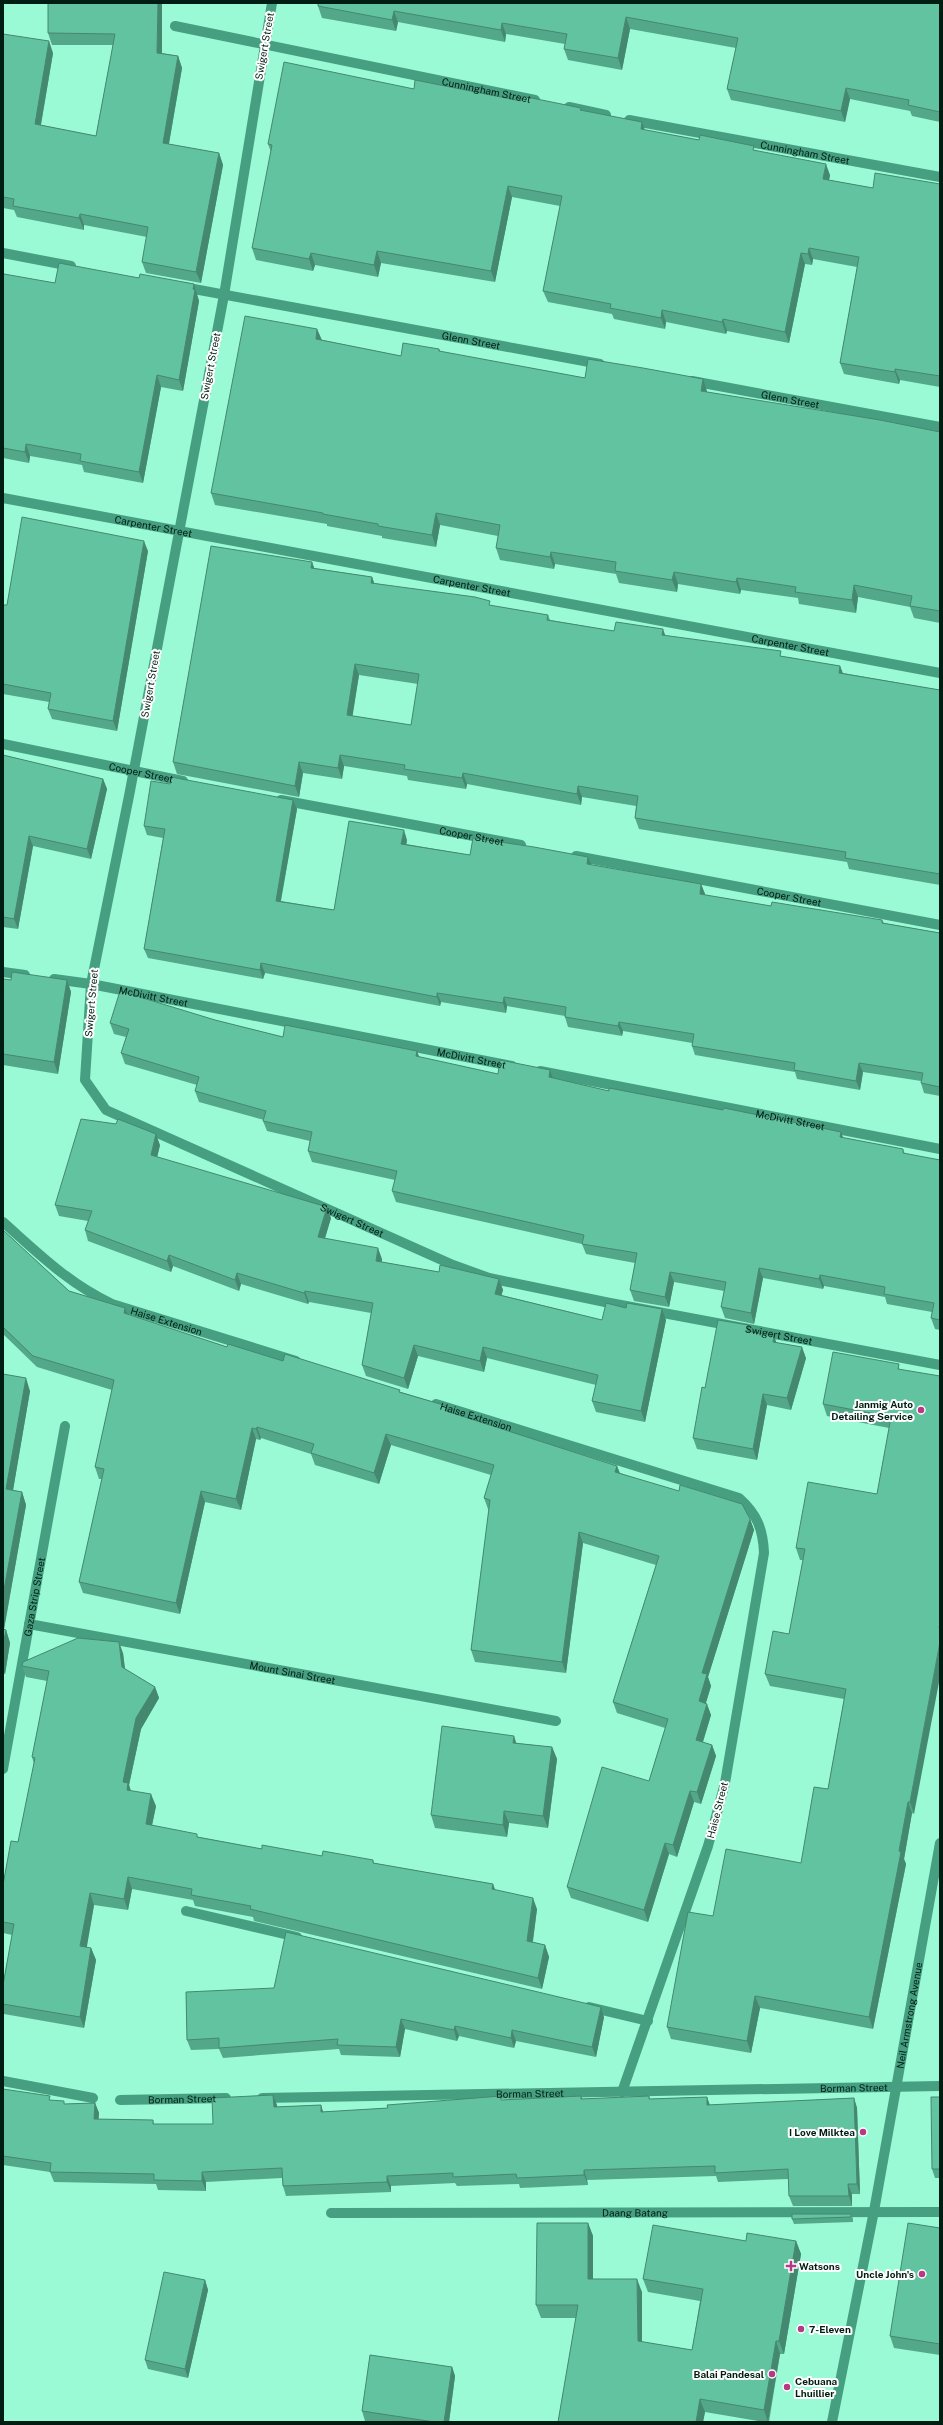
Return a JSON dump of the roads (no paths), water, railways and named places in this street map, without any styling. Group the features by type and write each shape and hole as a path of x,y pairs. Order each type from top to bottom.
{"street":[{"name":"Swigert Street","path":"272,3 264,43 224,295 178,532 134,772 91,984 85,1080 106,1110 453,1265 489,1278 610,1303 940,1365"},
{"name":"Cunningham Street","path":"175,26 264,43 545,102"},
{"name":"Cunningham Street","path":"560,106 669,128 940,177"},
{"path":"3,253 79,267"},
{"name":"Glenn Street","path":"170,285 613,367"},
{"name":"Glenn Street","path":"683,380 940,427"},
{"name":"Carpenter Street","path":"3,498 178,532 940,673"},
{"name":"Cooper Street","path":"3,744 134,772 195,783"},
{"name":"Cooper Street","path":"273,798 532,848"},
{"name":"Cooper Street","path":"563,854 940,925"},
{"name":"McDivitt Street","path":"3,972 91,984 940,1149"},
{"name":"Haise Extension","path":"3,1222 62,1274 85,1291 98,1298 112,1304 305,1363"},
{"name":"Haise Extension","path":"427,1401 739,1498 750,1507 758,1518"},
{"name":"Gaza Strip Street","path":"3,1769 65,1426"},
{"name":"Haise Street","path":"622,2092 708,1846 725,1782 764,1553 763,1535 758,1518"},
{"name":"Mount Sinai Street","path":"29,1624 556,1721"},
{"name":"Neil Armstrong Avenue","path":"832,2422 874,2211 940,1842"},
{"path":"186,1910 310,1940"},
{"path":"578,2004 648,2021"},
{"path":"3,2081 93,2098"},
{"name":"Borman Street","path":"120,2100 940,2086"},
{"name":"Daang Batang","path":"331,2213 940,2212"}],"place":[{"name":"Janmig Auto Detailing Service","path":"921,1410"},
{"name":"I Love Milktea","path":"863,2132"},
{"name":"Watsons","path":"791,2266"},
{"name":"Uncle John's","path":"922,2274"},
{"name":"7-Eleven","path":"801,2329"},
{"name":"Balai Pandesal","path":"772,2374"},
{"name":"Cebuana Lhuillier","path":"787,2387"}]}
